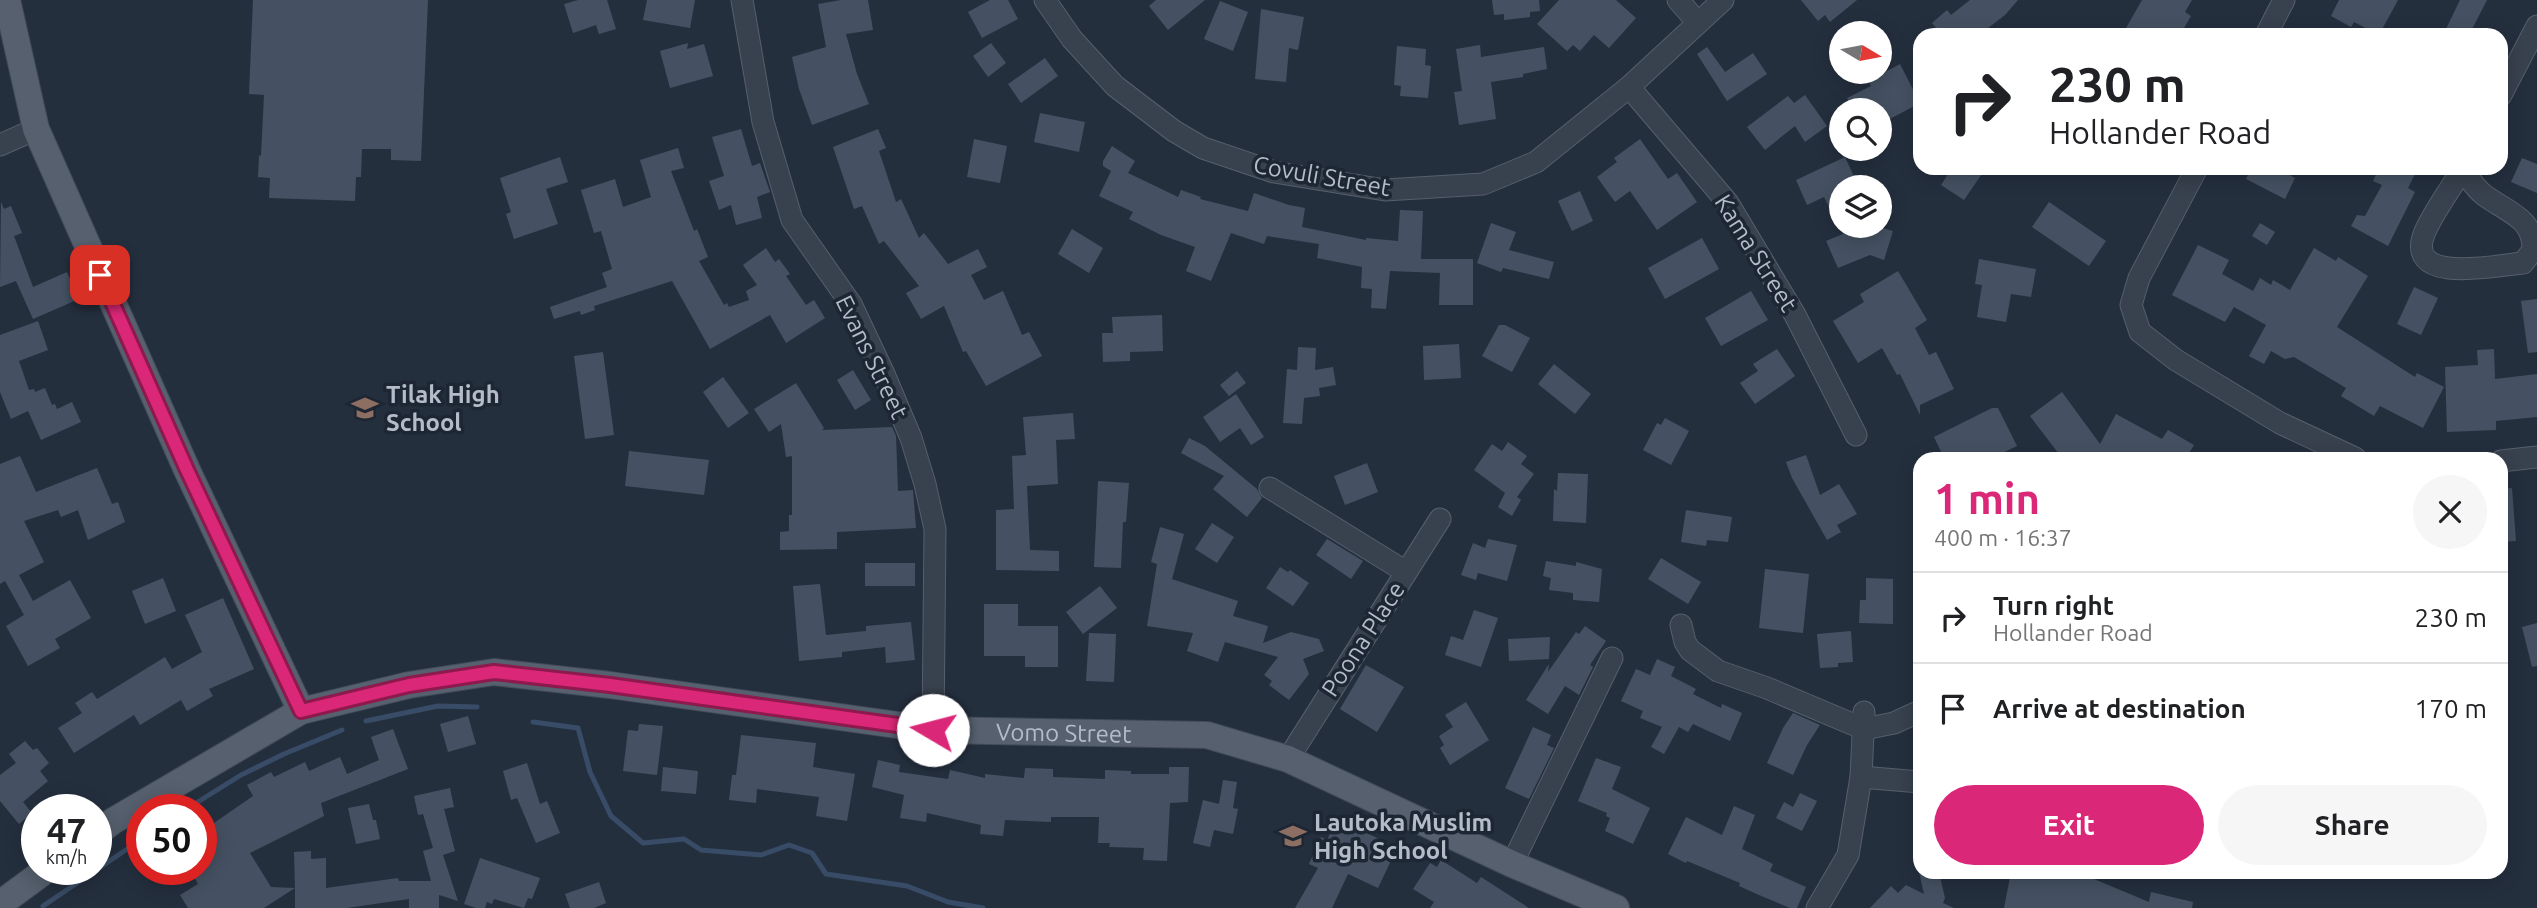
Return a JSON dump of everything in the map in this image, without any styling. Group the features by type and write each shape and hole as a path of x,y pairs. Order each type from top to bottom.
{"main road":[{"path":"7,0 36,129 187,470 301,711"},
{"name":"Vomo Street","path":"112,822 301,711 409,685 494,672 624,687 933,730 1207,735 1288,759 1512,864 1616,908"},
{"path":"0,904 26,885"}],"street":[{"name":"Evans Street","path":"741,0 763,122 792,220 851,304 895,400 925,484 934,529 933,730"},
{"name":"Covuli Street","path":"1045,0 1072,39 1115,86 1174,131 1203,148 1274,172 1385,190 1483,184 1536,162 1629,88 1723,0"},
{"path":"1678,0 1698,23"},
{"path":"2270,28 2284,0"},
{"path":"2508,82 2537,26"},
{"name":"Kama Street","path":"1629,88 1728,203 1795,315 1856,435"},
{"path":"0,145 36,129"},
{"path":"2193,175 2139,278 2131,305 2140,332 2176,360 2280,423 2342,452"},
{"path":"2459,175 2424,235 2421,248 2427,260 2436,267 2452,270 2523,263 2533,250 2530,229 2483,194 2468,175"},
{"path":"2508,460 2537,457"},
{"path":"1270,488 1406,572"},
{"name":"Poona Place","path":"1288,759 1440,519"},
{"path":"1681,625 1690,650 1718,671 1864,721 1894,723 1913,714"},
{"path":"1512,864 1612,657"},
{"path":"1817,908 1848,855 1861,777 1864,721"},
{"path":"1861,777 1913,781"}],"building":[{"path":"253,0 428,0 421,161 391,160 391,149 362,149 361,177 356,177 355,201 269,198 270,178 258,177 264,95 249,94"},
{"path":"578,0 607,0 616,29 599,34 596,25 573,33 564,4"},
{"path":"647,0 695,0 690,28 643,20"},
{"path":"841,0 868,0 873,30 846,34 869,104 812,125 799,89 792,57 826,47 818,4"},
{"path":"990,0 1008,0 1018,19 982,38 968,12"},
{"path":"1156,0 1205,0 1168,30 1149,6"},
{"path":"1492,0 1539,0 1540,11 1530,12 1530,17 1504,20 1504,14 1494,15"},
{"path":"1559,0 1616,0 1636,18 1609,48 1594,35 1580,51 1573,45 1567,51 1537,24"},
{"path":"1801,0 1857,0 1831,21 1825,15 1818,21"},
{"path":"1970,0 2018,0 1988,28 1936,28 1932,23 1947,10 1951,15"},
{"path":"2142,0 2192,0 2185,12 2191,16 2184,28 2126,28"},
{"path":"2339,0 2398,0 2383,28 2366,28 2354,22 2351,27 2331,16"},
{"path":"2460,0 2487,0 2473,28 2446,28"},
{"path":"1220,1 1248,12 1233,51 1204,39"},
{"path":"1261,9 1304,17 1298,50 1289,48 1286,82 1255,79"},
{"path":"688,43 687,49 704,44 713,76 670,88 660,51"},
{"path":"991,43 1006,63 988,77 973,56"},
{"path":"1480,45 1481,57 1544,47 1547,69 1523,74 1523,77 1491,82 1496,119 1459,125 1454,92 1462,91 1456,49"},
{"path":"1397,46 1426,49 1425,65 1431,66 1428,98 1400,96 1401,86 1394,85"},
{"path":"1707,47 1725,72 1753,53 1767,74 1727,101 1697,54"},
{"path":"1045,58 1058,76 1021,103 1008,84"},
{"path":"1900,64 1913,89 1913,107 1892,118 1892,98 1847,98 1871,86 1870,84 1892,84 1892,68"},
{"path":"1805,95 1827,126 1805,142 1795,126 1765,150 1747,127 1788,96 1794,103"},
{"path":"1040,113 1085,122 1079,152 1034,142"},
{"path":"741,129 752,166 760,163 770,192 757,197 762,218 736,225 731,205 719,210 709,181 724,176 712,137"},
{"path":"878,129 886,148 879,151 896,202 901,199 919,238 924,233 948,264 978,249 987,267 971,275 984,300 1003,291 1022,335 1029,332 1042,356 986,386 966,351 963,352 944,306 921,319 906,293 919,286 884,241 879,244 862,206 854,209 833,147"},
{"path":"974,139 1007,146 1000,183 967,177"},
{"path":"1640,139 1668,179 1677,173 1697,202 1657,230 1630,191 1615,202 1597,177 1617,162 1614,158"},
{"path":"1112,146 1135,161 1128,173 1178,197 1181,190 1201,197 1200,199 1248,211 1254,193 1305,208 1302,227 1366,240 1398,241 1400,210 1423,211 1421,259 1473,259 1473,305 1439,305 1440,273 1390,271 1386,309 1371,308 1372,289 1361,288 1362,267 1317,258 1319,244 1267,236 1264,244 1231,233 1211,281 1186,271 1195,247 1161,235 1129,219 1133,212 1099,196 1111,171 1103,166 1103,161"},
{"path":"678,148 684,168 671,171 694,231 697,229 708,257 699,261 724,305 727,303 729,307 749,300 746,291 757,285 743,265 766,248 775,262 779,259 790,274 786,276 806,305 814,300 825,318 786,343 770,315 710,349 672,281 594,306 595,310 581,315 580,311 554,319 550,307 607,287 602,273 612,269 601,231 594,233 581,190 615,179 623,207 651,197 640,160"},
{"path":"560,157 568,182 546,189 558,224 514,239 506,214 511,212 500,178"},
{"path":"2522,158 2537,164 2537,193 2511,182"},
{"path":"1836,161 1847,161 1853,175 1829,175 1829,207 1824,197 1807,205 1796,180"},
{"path":"1947,175 1981,175 1964,200 1941,185"},
{"path":"2248,175 2289,175 2295,178 2285,199 2246,179"},
{"path":"2376,175 2414,175 2408,188 2415,192 2388,246 2351,226 2357,215 2365,216 2382,185 2373,181"},
{"path":"1580,191 1593,221 1572,231 1558,201"},
{"path":"1,202 4,209 11,206 22,233 14,236 33,287 67,272 79,299 33,319 16,281 0,287"},
{"path":"2049,202 2106,241 2089,266 2032,227"},
{"path":"1491,223 1516,232 1509,250 1554,262 1549,279 1503,268 1501,272 1477,263"},
{"path":"2260,223 2275,232 2267,245 2252,236"},
{"path":"1072,229 1103,248 1089,273 1058,254"},
{"path":"1702,238 1719,269 1665,299 1648,268"},
{"path":"1833,238 1891,238 1884,260 1870,255 1838,268 1826,241"},
{"path":"2198,245 2229,260 2222,274 2253,291 2260,278 2271,285 2273,280 2290,290 2314,248 2336,261 2338,257 2368,276 2337,327 2415,377 2417,373 2444,387 2423,428 2380,406 2374,416 2341,396 2346,388 2294,357 2285,359 2271,351 2264,364 2249,356 2266,325 2234,307 2225,322 2172,295"},
{"path":"1979,259 2036,269 2031,297 2011,294 2006,322 1977,317 1982,285 1975,284"},
{"path":"1898,271 1927,320 1915,328 1929,355 1936,352 1954,389 1920,405 1920,415 1900,374 1897,375 1882,348 1858,363 1833,321 1864,302 1860,294"},
{"path":"2414,287 2438,298 2421,335 2397,324"},
{"path":"1751,291 1768,320 1721,346 1705,318"},
{"path":"2537,299 2537,352 2528,353 2521,301"},
{"path":"1162,315 1163,351 1130,352 1130,361 1103,362 1102,333 1113,333 1112,317"},
{"path":"38,321 48,350 19,361 29,390 34,389 35,392 45,388 52,405 55,404 57,409 72,402 81,422 41,440 28,411 11,419 0,392 0,335"},
{"path":"1499,325 1505,325 1530,338 1512,372 1482,356"},
{"path":"1459,344 1461,378 1424,380 1423,346"},
{"path":"1298,347 1316,348 1315,370 1333,367 1336,385 1319,388 1320,396 1304,398 1302,424 1283,423 1287,369 1297,370"},
{"path":"1777,349 1795,376 1755,404 1740,383 1758,371 1753,364"},
{"path":"2494,349 2495,379 2537,374 2537,417 2496,421 2496,430 2447,432 2445,367 2478,365 2477,350"},
{"path":"603,352 614,435 585,439 574,356"},
{"path":"1554,364 1591,394 1575,414 1538,384"},
{"path":"853,370 871,400 855,410 837,380"},
{"path":"1237,371 1246,383 1229,396 1220,385"},
{"path":"723,377 749,413 728,428 703,392"},
{"path":"796,383 824,428 822,430 892,427 896,436 898,491 913,490 916,528 837,532 837,549 780,550 780,532 789,531 789,515 792,515 792,456 786,457 781,424 769,432 754,409"},
{"path":"2062,392 2100,444 2116,414 2162,439 2168,430 2194,445 2190,452 2057,452 2030,416"},
{"path":"1236,394 1264,437 1251,445 1240,428 1220,442 1203,417"},
{"path":"1992,408 1998,408 2017,446 2004,452 1941,452 1934,437"},
{"path":"1073,413 1075,439 1056,440 1058,484 1027,486 1030,550 1059,551 1059,571 996,570 996,510 1014,509 1012,456 1026,455 1023,417"},
{"path":"1665,418 1689,431 1671,465 1643,450 1657,423 1661,425"},
{"path":"1189,438 1205,446 1257,489 1262,498 1247,517 1213,489 1224,476 1181,453"},
{"path":"1508,442 1527,456 1521,464 1534,474 1517,497 1521,500 1512,516 1498,507 1505,493 1474,470 1492,444 1502,451"},
{"path":"629,451 709,460 704,495 625,486"},
{"path":"1806,455 1820,495 1839,484 1857,514 1837,525 1841,532 1827,540 1792,478 1786,462"},
{"path":"20,456 36,492 97,468 112,504 118,502 125,522 88,540 78,510 61,517 58,510 24,521 44,562 19,575 33,601 70,580 91,618 55,639 60,648 28,666 6,626 24,615 5,581 0,584 0,464"},
{"path":"1367,463 1378,492 1345,505 1334,476"},
{"path":"1558,473 1588,474 1586,523 1553,521 1554,489 1557,491"},
{"path":"1098,481 1129,483 1126,522 1123,522 1121,568 1094,567"},
{"path":"2508,488 2512,488 2516,541 2508,542"},
{"path":"1686,510 1732,517 1728,542 1707,540 1706,546 1681,542"},
{"path":"1212,523 1234,537 1217,563 1195,549"},
{"path":"1160,527 1184,534 1172,579 1238,601 1233,616 1268,626 1263,643 1291,632 1319,639 1324,651 1303,659 1309,674 1289,700 1269,685 1272,681 1264,675 1278,657 1225,642 1218,662 1187,651 1193,633 1147,626 1157,564 1151,562"},
{"path":"1327,539 1363,561 1351,579 1316,555"},
{"path":"1488,539 1517,545 1507,581 1478,573 1476,580 1461,575 1473,543 1485,548"},
{"path":"1661,558 1701,582 1688,604 1648,579"},
{"path":"1546,561 1576,566 1576,562 1602,569 1599,602 1573,600 1573,593 1549,590 1551,578 1543,576"},
{"path":"865,563 915,563 915,586 865,586"},
{"path":"1280,567 1288,572 1290,570 1309,583 1293,606 1266,588"},
{"path":"1765,569 1809,574 1803,633 1759,628"},
{"path":"163,578 176,611 145,624 132,591"},
{"path":"1866,578 1893,579 1893,624 1859,623 1860,600 1866,600"},
{"path":"820,584 826,635 866,631 866,626 911,622 915,660 886,663 885,647 842,652 842,657 799,661 793,586"},
{"path":"1100,586 1117,608 1083,634 1066,612"},
{"path":"223,598 254,669 209,689 213,696 187,711 181,700 140,725 134,715 74,753 58,728 82,713 75,703 92,692 97,699 165,657 172,669 202,652 185,615"},
{"path":"984,604 1018,604 1018,626 1058,626 1058,667 1025,667 1025,656 984,656"},
{"path":"1474,610 1498,618 1481,667 1445,655 1451,636 1463,640"},
{"path":"2537,623 2537,666 2532,667 2522,627"},
{"path":"1585,626 1606,641 1590,665 1593,667 1579,695 1565,686 1548,714 1526,700 1549,664 1548,672 1576,632 1579,634"},
{"path":"1851,631 1853,662 1838,663 1838,667 1820,668 1817,634"},
{"path":"1089,633 1116,634 1114,682 1086,681"},
{"path":"1550,637 1549,659 1509,661 1508,639"},
{"path":"1657,659 1675,667 1671,676 1696,689 1693,694 1721,708 1722,704 1742,713 1730,741 1693,724 1688,732 1679,727 1664,754 1651,747 1662,727 1640,718 1643,711 1621,701 1636,669 1650,675"},
{"path":"1366,665 1404,687 1377,732 1340,709"},
{"path":"1466,702 1489,740 1450,765 1440,748 1444,745 1439,736 1453,727 1445,715"},
{"path":"1793,713 1820,725 1793,775 1767,763"},
{"path":"468,716 476,744 448,752 440,724"},
{"path":"639,724 663,726 657,775 623,771 628,730 638,731"},
{"path":"1533,727 1551,735 1547,745 1554,748 1529,799 1505,788"},
{"path":"393,729 408,769 321,803 324,816 250,853 271,887 295,888 264,908 188,908 180,895 196,885 217,885 217,821 253,796 247,785 271,772 274,777 305,762 309,771 340,757 347,774 379,760 371,737"},
{"path":"741,735 816,743 813,767 855,774 847,821 816,816 819,797 757,789 756,803 729,800 732,775 736,775"},
{"path":"25,741 33,750 37,748 49,763 40,771 48,781 33,794 21,794 19,824 0,801 0,775 16,763 9,754"},
{"path":"1596,758 1621,767 1612,789 1650,808 1633,844 1605,831 1610,818 1606,816 1607,813 1578,801"},
{"path":"878,760 900,765 899,772 948,779 950,770 985,778 985,774 1024,778 1025,768 1053,769 1053,777 1105,779 1105,770 1131,771 1131,774 1169,774 1169,767 1189,767 1188,802 1170,803 1167,861 1143,860 1144,848 1109,847 1110,843 1098,843 1099,817 1051,817 1051,822 1005,820 1003,836 980,834 981,825 927,813 926,822 900,818 904,795 872,787"},
{"path":"527,763 540,804 547,801 560,833 536,843 517,798 511,800 503,771"},
{"path":"663,767 698,771 696,794 661,791"},
{"path":"1223,780 1237,782 1233,808 1238,809 1233,834 1214,830 1210,847 1193,843 1203,800 1219,804"},
{"path":"450,788 454,807 444,809 455,851 443,855 458,901 439,895 439,908 409,908 409,899 347,908 295,908 294,852 311,851 311,859 326,858 326,888 398,878 399,881 431,881 423,851 433,848 423,814 418,815 414,796"},
{"path":"1800,793 1817,801 1802,831 1776,818 1784,802 1793,807"},
{"path":"369,804 380,839 356,844 348,808"},
{"path":"1734,806 1755,815 1742,849 1773,864 1770,871 1806,887 1797,908 1790,908 1739,886 1740,883 1668,854 1686,817 1722,835"},
{"path":"1337,818 1397,848 1378,888 1348,874 1332,908 1295,908 1318,868 1309,864 1321,837 1327,840"},
{"path":"480,858 540,878 532,899 528,898 524,908 494,899 492,904 487,902 485,908 464,904"},
{"path":"1441,860 1477,883 1481,877 1529,908 1430,908 1434,902 1413,889 1430,863 1437,867"},
{"path":"1921,879 1941,879 1945,898 1943,903 1954,908 1870,908 1891,886 1898,893 1906,885 1924,894"},
{"path":"2010,879 2094,879 2149,902 2151,892 2193,902 2192,908 2004,908"},
{"path":"599,882 606,903 594,908 570,908 565,894"}],"waterway":[{"path":"366,721 438,706 477,707"},
{"path":"533,722 578,728 590,772 611,816 643,843 684,839 701,850 761,855 789,845 812,853 826,874 907,886 948,902 983,908"},
{"path":"211,794 241,775 284,754 342,730"},
{"path":"43,906 126,850"}],"place":[{"name":"Tilak High School","path":"365,408"},
{"name":"Lautoka Muslim High School","path":"1293,836"}],"route":[{"path":"100,275 187,470 301,711 409,685 494,672 610,685 933,730"}]}
